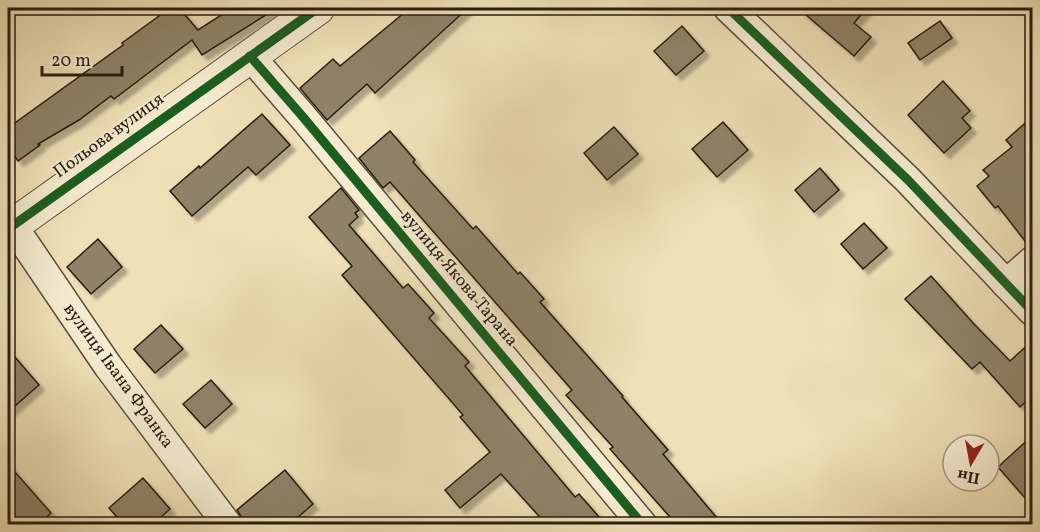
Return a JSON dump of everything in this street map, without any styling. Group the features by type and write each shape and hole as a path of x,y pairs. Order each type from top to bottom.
{"street":[{"name":"Польова вулиця","path":"10,228 318,8"},
{"path":"728,8 908,180 1032,310"},
{"name":"вулиця Якова Тарана","path":"250,56 642,525"},
{"name":"вулиця Івана Франка","path":"10,228 108,366 227,525"},
{"path":"1006,284 1032,261"}],"building":[{"path":"170,8 179,8 198,30 232,8 277,8 202,55 192,40 114,99 111,96 79,120 38,144 40,145 18,161 8,147 8,128"},
{"path":"410,8 468,8 375,93 367,84 327,120 300,88 333,59 340,66"},
{"path":"798,8 867,8 854,23 871,37 854,56"},
{"path":"940,21 952,38 920,60 908,43"},
{"path":"682,26 704,51 676,75 654,51"},
{"path":"943,81 970,111 962,118 971,128 944,153 908,115"},
{"path":"262,114 290,145 256,175 248,167 192,216 170,191"},
{"path":"1032,117 1032,245 1028,245 998,206 995,208 977,186 989,176 983,170 1012,147 1006,140"},
{"path":"723,122 748,150 717,177 692,149"},
{"path":"614,127 638,154 607,180 584,153"},
{"path":"390,131 415,160 413,162 473,229 476,226 518,274 520,272 544,299 540,302 668,450 663,454 723,525 677,525 610,449 613,447 566,395 572,390 390,182 383,188 359,158"},
{"path":"820,168 839,190 814,212 795,190"},
{"path":"341,188 359,210 355,213 358,217 349,225 403,288 408,284 434,313 429,318 469,362 465,366 575,497 579,494 606,525 547,525 501,474 460,508 445,490 490,452 460,417 463,415 342,275 352,266 309,217"},
{"path":"864,223 887,248 863,269 841,244"},
{"path":"98,239 122,267 91,294 67,267"},
{"path":"931,276 1010,361 1032,341 1032,396 1020,407 980,362 972,369 905,299"},
{"path":"161,325 183,349 155,373 134,349"},
{"path":"8,349 39,385 8,412"},
{"path":"211,380 232,404 205,428 183,404"},
{"path":"1032,436 1032,506 1001,470 1001,464"},
{"path":"8,464 51,513 38,525 8,525"},
{"path":"285,470 313,504 289,525 246,525 237,510"},
{"path":"143,478 170,509 152,525 124,525 109,508"}],"cycle path":[{"path":"8,229 318,8"},
{"path":"728,8 908,180 1032,311"},
{"path":"250,56 642,524"}]}
